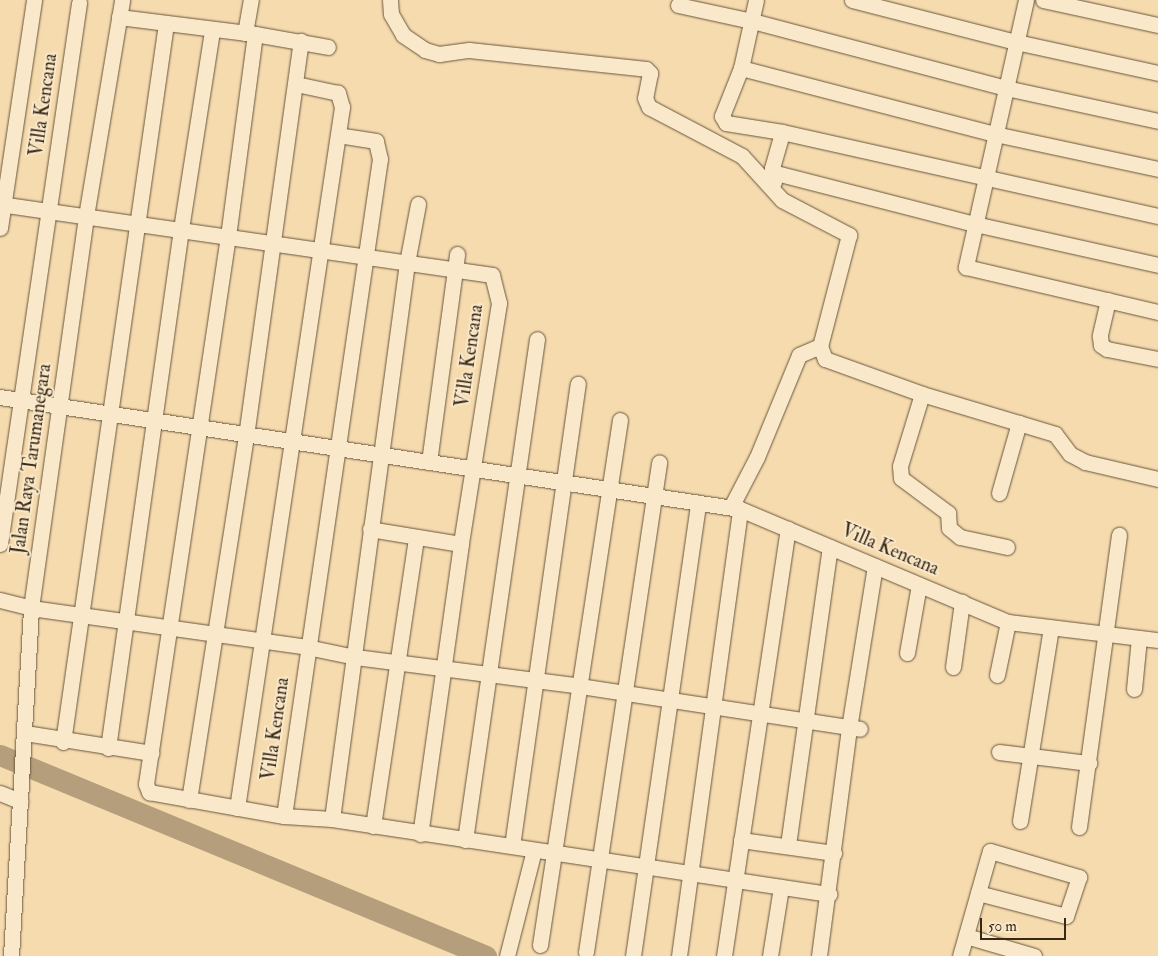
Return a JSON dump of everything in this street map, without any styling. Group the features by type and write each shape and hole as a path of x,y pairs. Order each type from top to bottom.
{"street":[{"path":"0,228 2,204 34,0"},
{"name":"Villa Kencana","path":"0,544 79,2 64,0"},
{"name":"Jalan Raya Tarumanegara","path":"11,956 7,911 20,801 19,777 25,733 31,608 86,216 122,0"},
{"path":"250,0 250,33 228,236 146,784 149,792 284,816 332,819 420,834 554,852 829,894"},
{"path":"390,0 392,14 403,35 425,50 439,54 469,50 646,69 650,74 646,98 649,107 742,156 794,208 849,235 820,346 824,358 922,394 1058,436 1070,454 1086,462 1158,479"},
{"path":"756,0 741,68 722,116 724,120 1158,216"},
{"path":"852,0 1016,42 1158,73"},
{"path":"1026,0 966,264 969,270 1158,312"},
{"path":"1043,0 1158,25"},
{"path":"678,5 752,21 1006,88 1158,121"},
{"path":"119,17 212,30 250,33 328,47"},
{"path":"63,742 108,415 138,223 166,24"},
{"path":"108,748 181,229 212,30"},
{"path":"189,800 246,436 301,41"},
{"path":"741,68 995,134 1158,169"},
{"path":"237,808 338,135 340,95 296,84"},
{"path":"775,191 772,172 782,132"},
{"name":"Villa Kencana","path":"284,816 335,448 380,148 372,138 338,135"},
{"path":"772,172 975,224 1158,265"},
{"name":"Villa Kencana","path":"2,204 492,275 499,296 461,544 420,834"},
{"path":"332,819 370,529 384,454 407,263 418,204"},
{"path":"429,462 453,269 457,254"},
{"path":"1108,300 1100,336 1101,344 1107,349 1158,360"},
{"path":"465,840 537,339"},
{"path":"679,956 715,707 736,508 799,355 820,346"},
{"path":"512,846 578,384"},
{"path":"922,394 900,466 901,478 948,513 949,528 960,537 1006,547"},
{"name":"Villa Kencana","path":"0,397 246,436 384,454 736,508 1008,622 1156,640"},
{"path":"540,945 620,420"},
{"path":"999,493 1019,423"},
{"path":"586,952 598,859 626,693 660,462"},
{"path":"633,956 668,700 698,502"},
{"path":"370,529 461,544"},
{"path":"724,956 762,714 788,529"},
{"path":"1079,827 1119,535"},
{"path":"373,826 416,537"},
{"path":"788,845 830,547"},
{"path":"819,956 855,728 875,566"},
{"path":"907,653 919,585"},
{"path":"0,600 31,608 307,647 354,657 580,686 855,728"},
{"path":"953,667 962,602"},
{"path":"998,675 1008,622"},
{"path":"1020,820 1050,627"},
{"path":"1134,689 1139,638"},
{"path":"25,733 63,742 151,754"},
{"path":"999,752 1031,753 1089,762"},
{"path":"0,793 20,801"},
{"path":"741,840 788,845 834,853"},
{"path":"509,949 534,850"},
{"path":"960,956 966,936 978,893 990,851 1079,877 1066,916 978,893"},
{"path":"770,956 781,887"},
{"path":"966,936 1034,956"}],"shaded area":[{"path":"0,749 66,776 63,787 0,761"}],"waterway":[{"path":"0,755 486,956"}]}
